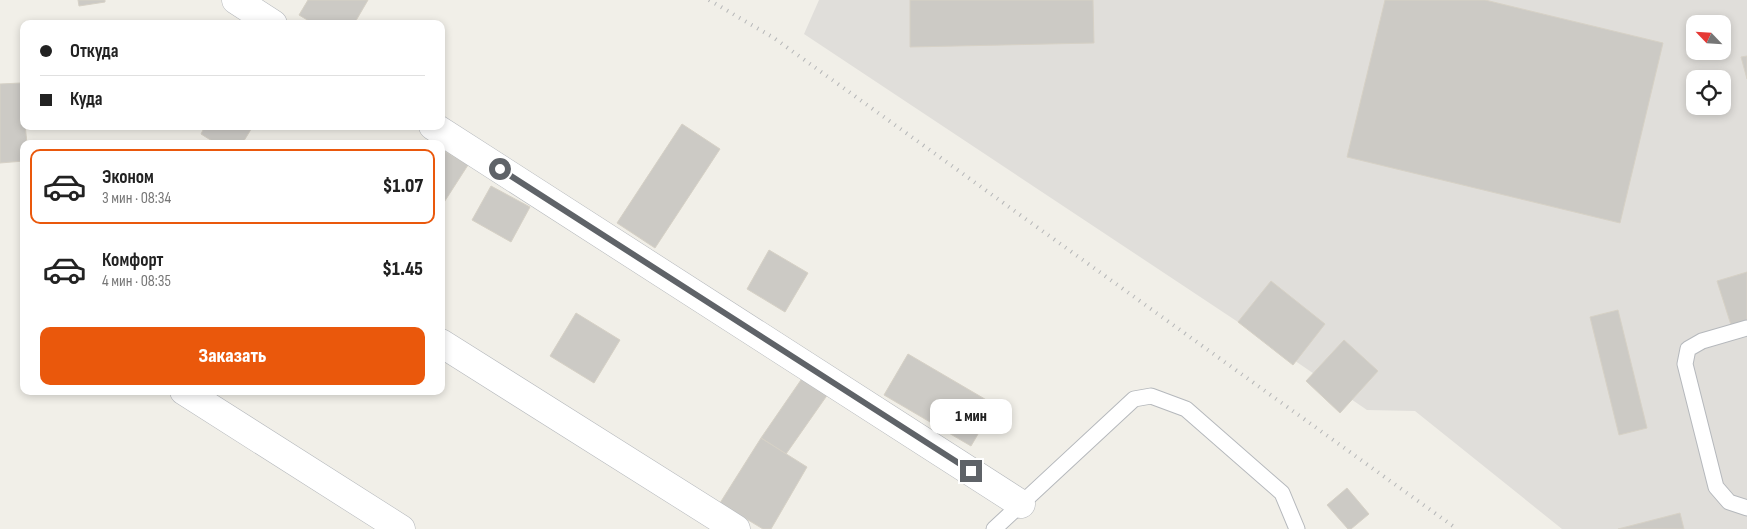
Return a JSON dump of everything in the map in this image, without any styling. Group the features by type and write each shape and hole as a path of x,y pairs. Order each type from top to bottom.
{"street":[{"path":"236,0 267,20"},
{"path":"439,130 1021,504"},
{"path":"445,345 736,529"},
{"path":"190,395 401,529"}],"lane":[{"path":"1747,328 1702,341 1688,349 1685,364 1716,487 1730,502 1747,508"},
{"path":"994,529 1134,399 1152,396 1186,409 1282,493 1298,529"}],"shaded area":[{"path":"819,0 1747,0 1747,529 1562,529 1415,411 1367,410 1238,322 804,34"}],"building":[{"path":"78,0 105,0 105,2 79,6"},
{"path":"308,0 368,0 356,20 307,20 299,15"},
{"path":"910,0 1093,0 1094,43 910,47"},
{"path":"1385,0 1485,0 1663,43 1620,223 1347,157"},
{"path":"1747,56 1747,79 1741,57"},
{"path":"20,83 20,130 26,130 27,140 20,140 20,161 0,163 0,84"},
{"path":"682,124 720,149 655,248 617,223"},
{"path":"203,130 251,130 244,140 211,140 201,134"},
{"path":"445,151 468,165 445,201"},
{"path":"491,186 530,207 511,242 472,220"},
{"path":"769,250 808,273 785,312 747,289"},
{"path":"1747,272 1747,323 1732,328 1717,281"},
{"path":"1271,281 1325,324 1293,365 1238,322"},
{"path":"1618,310 1647,428 1619,435 1590,317"},
{"path":"576,313 620,340 594,383 550,356"},
{"path":"1344,340 1378,371 1340,413 1306,381"},
{"path":"908,354 995,405 971,446 884,395"},
{"path":"803,377 828,394 786,454 761,438"},
{"path":"761,438 807,467 771,529 763,529 720,503"},
{"path":"1347,488 1369,514 1351,529 1348,529 1327,505"},
{"path":"1680,513 1684,529 1618,529"}],"railway":[{"path":"709,0 774,38 1457,529"}],"route":[{"path":"500,169 971,471"}]}
